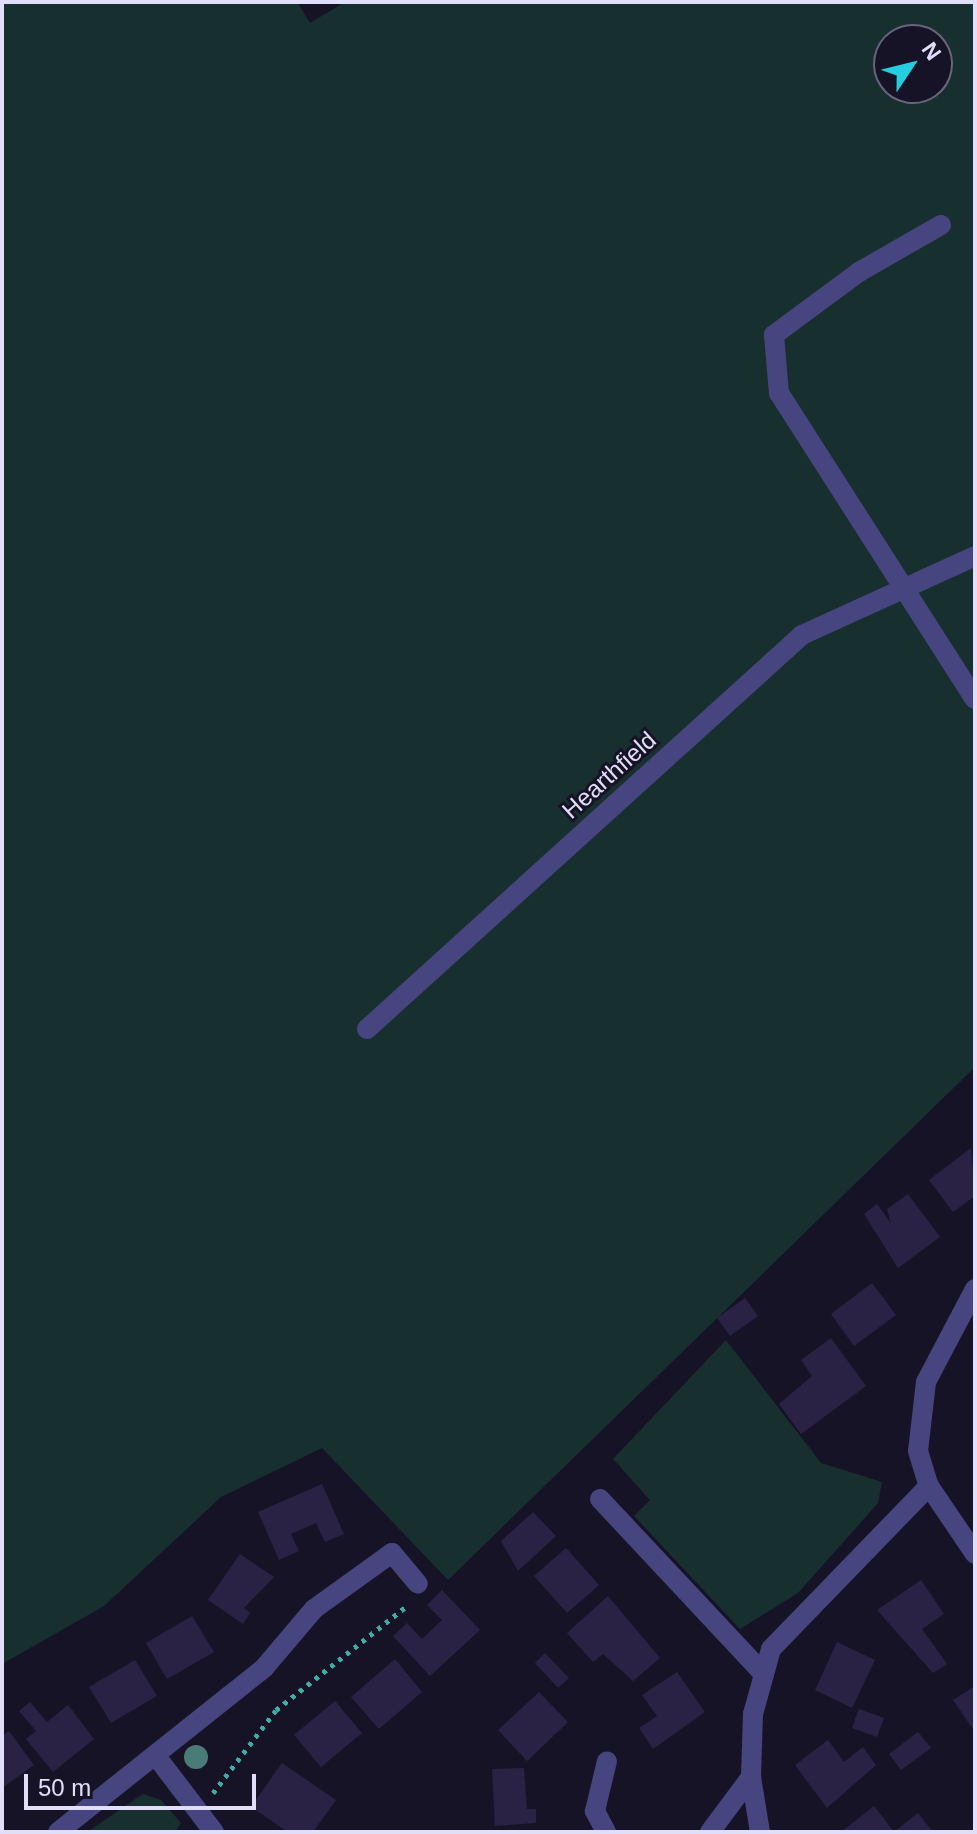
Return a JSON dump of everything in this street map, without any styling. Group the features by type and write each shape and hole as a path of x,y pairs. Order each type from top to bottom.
{"street":[{"path":"941,225 859,272 774,335 779,393 975,699"},
{"name":"Hearthfield","path":"367,1029 802,635 904,585 975,556"},
{"path":"975,1289 926,1382 918,1451 929,1486 975,1554"},
{"path":"760,1832 751,1777 760,1670 771,1649 929,1486"},
{"path":"600,1499 760,1670"},
{"path":"58,1832 264,1668 314,1609 392,1553 417,1591"},
{"path":"156,1756 197,1817 214,1832"},
{"path":"606,1832 595,1811 607,1761"},
{"path":"710,1832 751,1777"}],"path":[{"path":"197,1817 246,1741 276,1710 417,1591"}],"green space":[{"path":"2,2 297,2 310,23 345,2 975,2 975,1067 448,1580 322,1448 221,1497 104,1606 2,1664"},
{"path":"726,1340 821,1463 882,1482 878,1503 798,1593 740,1629 634,1516 650,1500 613,1459"},
{"path":"143,1794 161,1800 181,1823 175,1832 87,1832"}],"building":[{"path":"971,1148 975,1196 953,1212 929,1180"},
{"path":"908,1194 940,1237 898,1268 864,1214 877,1204 891,1223 887,1209"},
{"path":"872,1283 896,1315 854,1346 831,1314"},
{"path":"745,1298 758,1316 730,1336 717,1318"},
{"path":"831,1338 866,1386 801,1434 779,1404 812,1376 801,1360"},
{"path":"322,1484 344,1534 325,1542 316,1523 291,1534 299,1551 279,1560 258,1512"},
{"path":"533,1512 556,1536 518,1571 501,1541"},
{"path":"566,1548 599,1585 567,1613 534,1576"},
{"path":"240,1554 274,1577 244,1608 250,1613 243,1624 208,1600"},
{"path":"921,1580 944,1614 922,1629 947,1664 933,1673 877,1610"},
{"path":"442,1590 480,1630 430,1676 393,1636 407,1623 422,1639 442,1620 427,1605"},
{"path":"608,1596 660,1658 633,1681 603,1654 593,1662 567,1633"},
{"path":"192,1616 214,1652 167,1679 146,1643"},
{"path":"837,1642 875,1660 852,1708 815,1690"},
{"path":"545,1653 569,1678 558,1688 535,1663"},
{"path":"395,1659 422,1692 379,1729 351,1697"},
{"path":"135,1660 157,1696 111,1723 89,1687"},
{"path":"677,1672 705,1712 653,1749 639,1728 657,1716 642,1695"},
{"path":"975,1686 975,1732 953,1700"},
{"path":"539,1692 568,1722 527,1761 498,1730"},
{"path":"335,1701 362,1733 321,1767 294,1735"},
{"path":"30,1702 47,1722 68,1705 94,1739 53,1772 26,1739 36,1731 19,1711"},
{"path":"859,1709 884,1718 877,1737 852,1728"},
{"path":"9,1731 34,1765 2,1788 2,1736"},
{"path":"918,1732 931,1748 901,1770 889,1754"},
{"path":"828,1740 844,1762 863,1747 876,1765 827,1808 795,1765"},
{"path":"282,1763 336,1800 313,1832 288,1832 251,1807"},
{"path":"524,1768 527,1809 536,1809 536,1823 495,1826 492,1769"},
{"path":"874,1806 894,1832 841,1832"},
{"path":"918,1813 933,1832 894,1832"}]}
